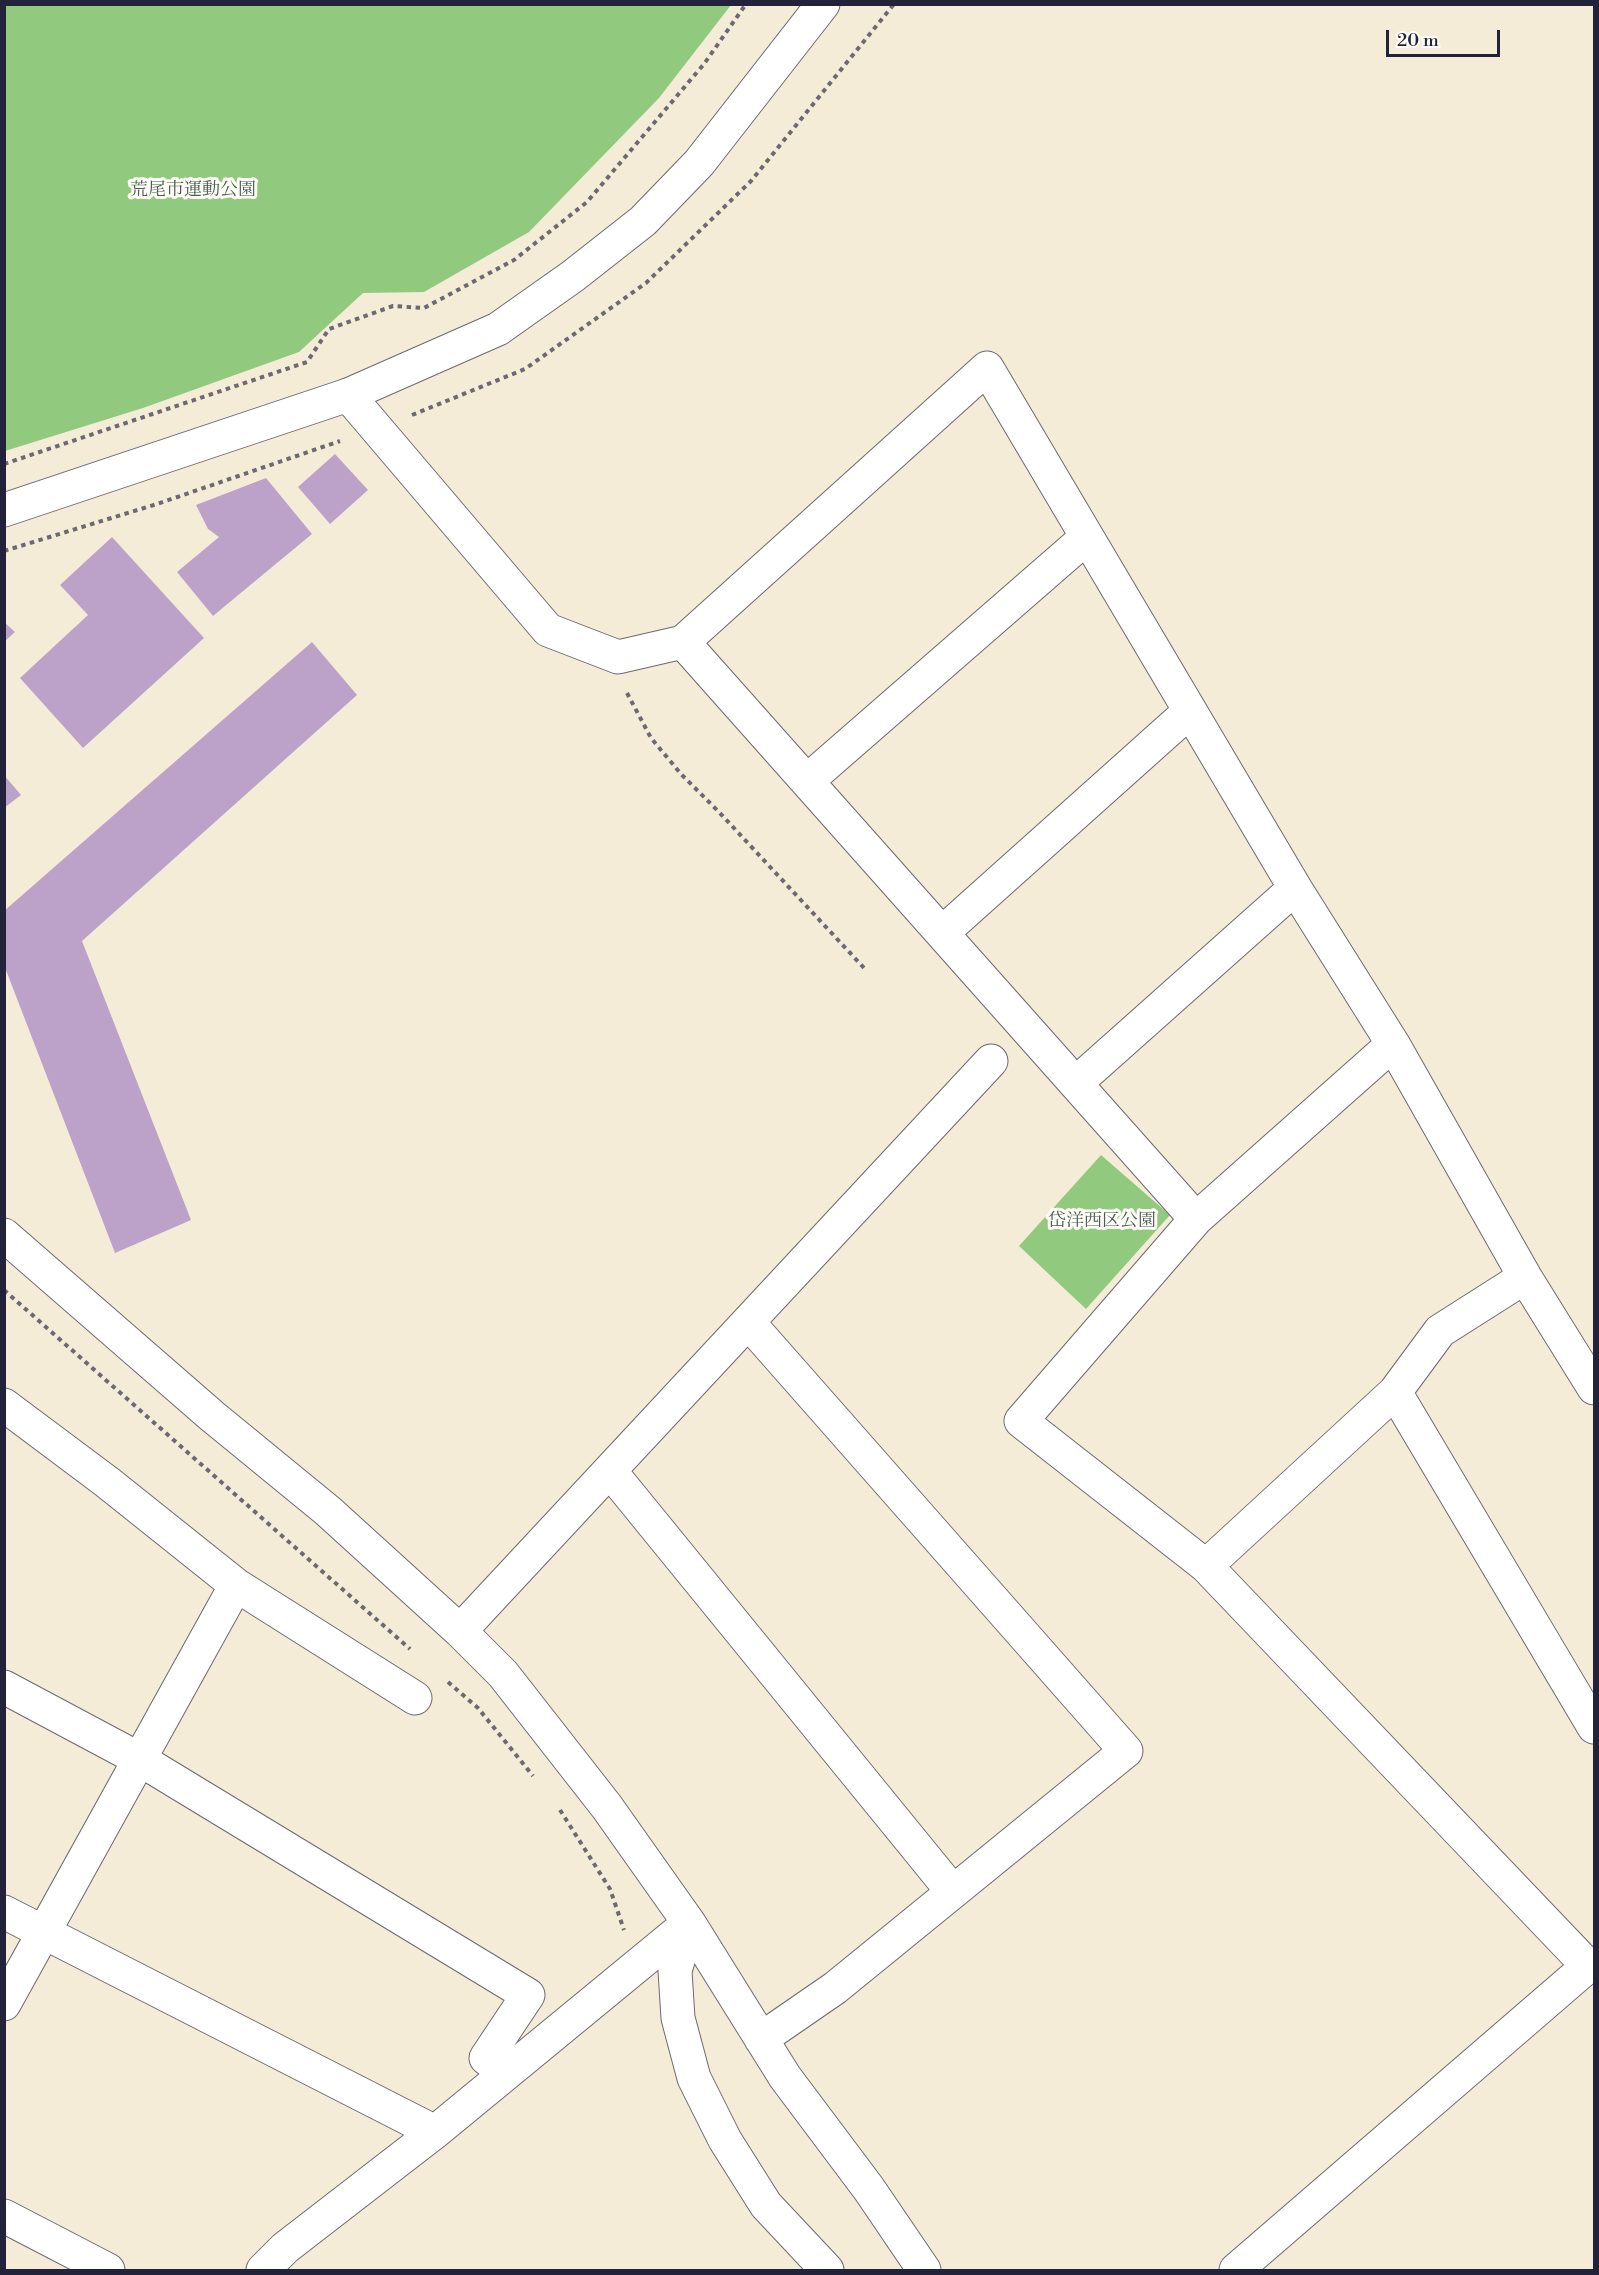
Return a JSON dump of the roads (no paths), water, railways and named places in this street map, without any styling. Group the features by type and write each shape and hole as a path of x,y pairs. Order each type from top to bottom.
{"street":[{"path":"4,510 348,395 498,329 573,276 643,220 699,163 823,4"},
{"path":"348,395 548,630 618,657 683,642 987,368 1295,888 1393,1044 1525,1277 1594,1388"},
{"path":"807,781 1087,537"},
{"path":"683,642 1196,1219"},
{"path":"942,933 1190,711"},
{"path":"1076,1083 1295,888"},
{"path":"1236,2271 1591,1963 1206,1566 1021,1421 1196,1219 1393,1044"},
{"path":"460,1631 992,1061"},
{"path":"4,1235 212,1416 328,1511 460,1631 503,1674 607,1807 689,1923 785,2077 869,2189 924,2271"},
{"path":"1206,1566 1395,1392 1440,1331 1525,1277"},
{"path":"748,1322 1126,1751 835,1988 761,2039"},
{"path":"1395,1392 1594,1727"},
{"path":"4,1405 107,1482 236,1585 415,1698"},
{"path":"610,1471 953,1892"},
{"path":"4,2004 236,1585"},
{"path":"4,1687 140,1759 528,1995 486,2058 505,2073"},
{"path":"4,1912 435,2132"},
{"path":"264,2270 285,2248 435,2132 689,1923"},
{"path":"689,1923 675,1971 678,2018 694,2078 725,2140 766,2205 827,2271"},
{"path":"4,2216 108,2271"}],"park label":[{"name":"荒尾市運動公園","path":"193,191"},
{"name":"岱洋西区公園","path":"1102,1222"}]}
